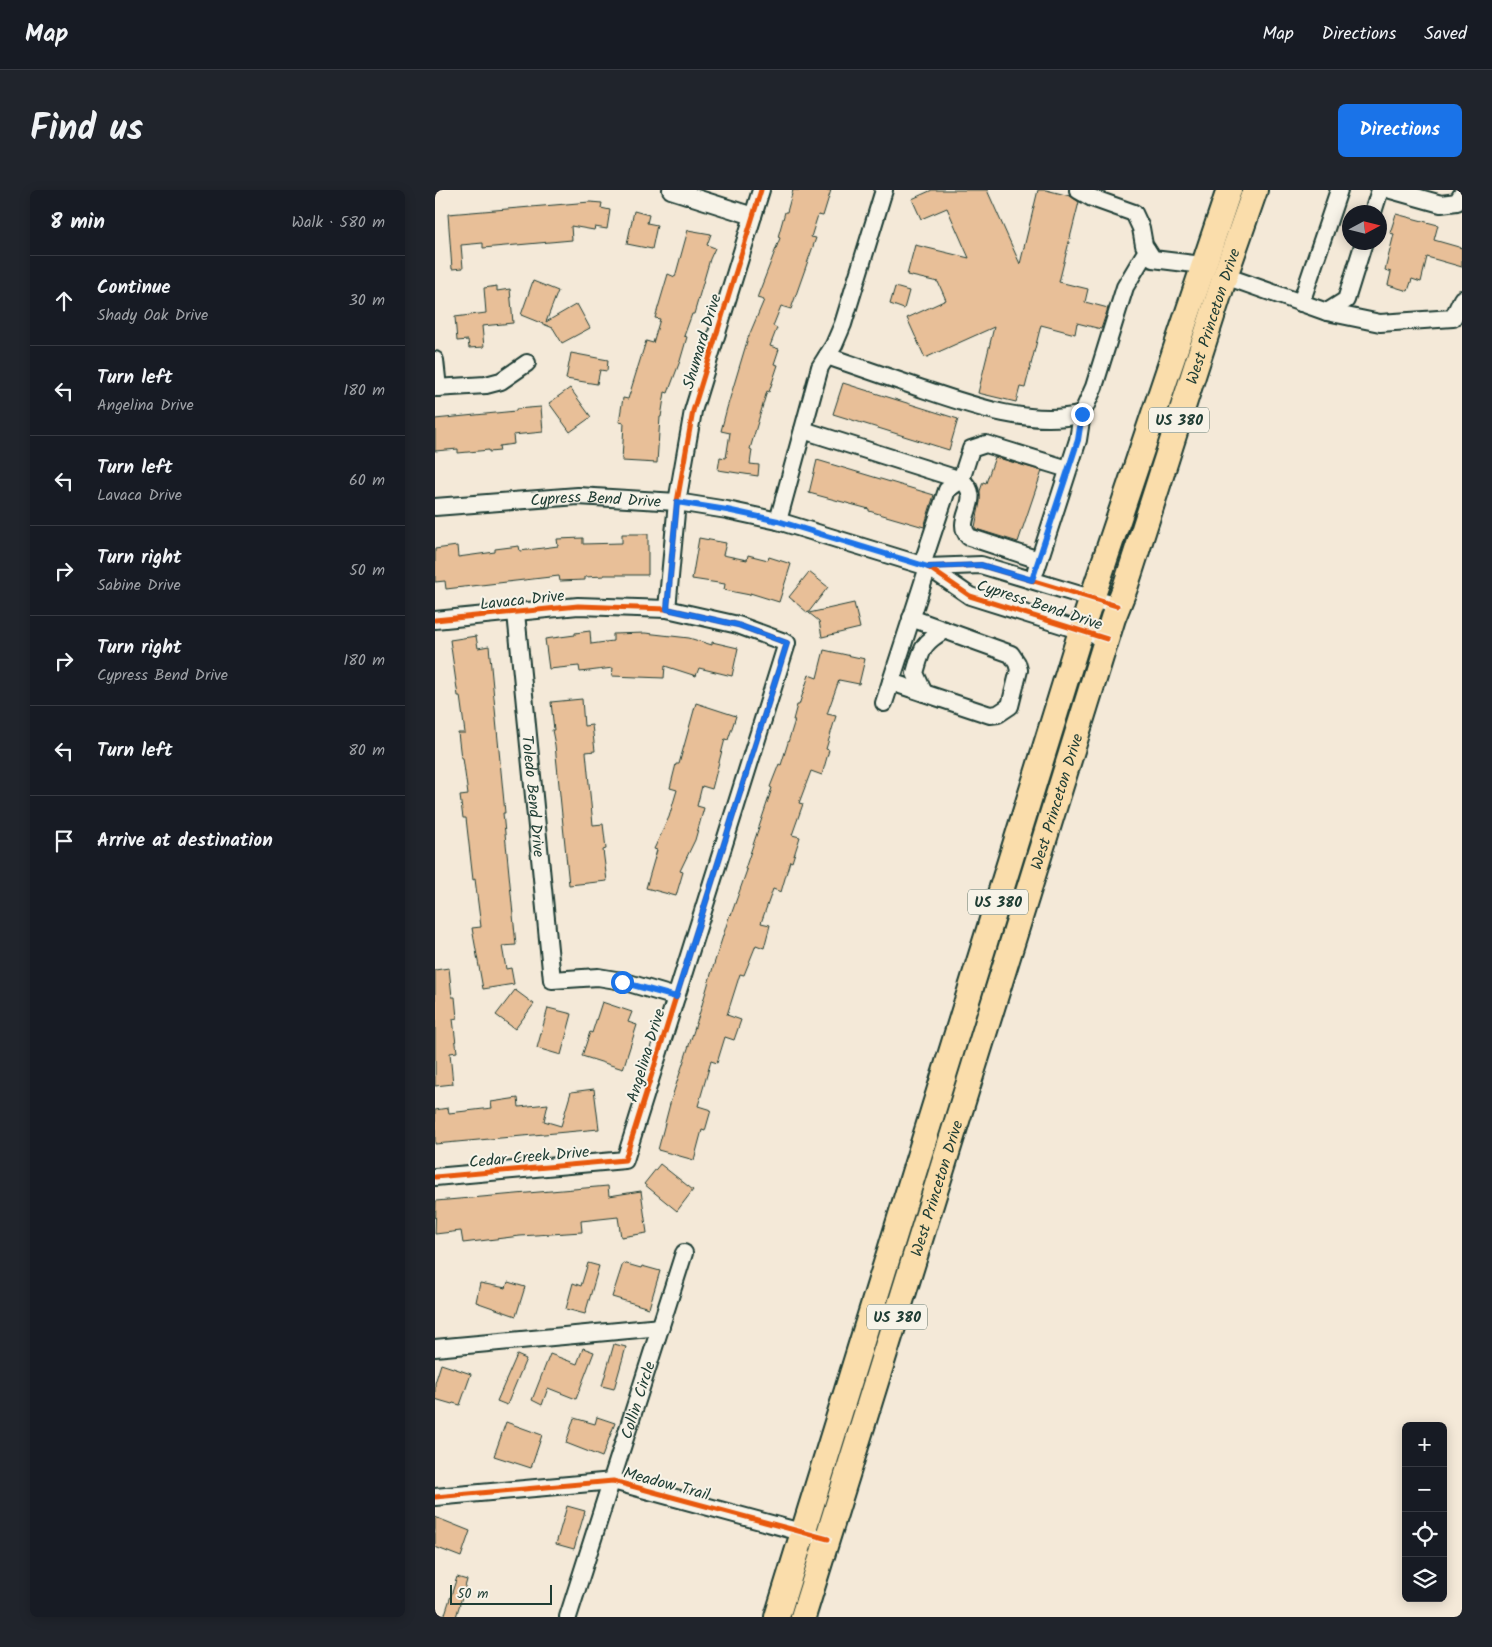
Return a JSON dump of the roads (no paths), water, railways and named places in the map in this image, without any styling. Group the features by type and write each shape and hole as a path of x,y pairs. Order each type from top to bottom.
{"highway":[{"name":"West Princeton Drive","path":"777,1617 805,1533 1081,632 1229,190"},
{"name":"West Princeton Drive","path":"803,1617 1117,606 1255,190"}],"street":[{"path":"671,190 753,216"},
{"name":"Shumard Drive","path":"667,609 677,502 693,411 761,190"},
{"path":"778,521 820,367 843,324 884,190"},
{"path":"1078,190 1092,198 1134,213 1141,228 1144,245 1153,259 1202,266"},
{"path":"1301,303 1339,190"},
{"path":"1375,205 1380,190"},
{"path":"1391,190 1441,204 1460,200"},
{"path":"1032,580 1078,440 1082,414 1094,387 1125,287 1147,250"},
{"path":"1327,312 1346,300 1362,250"},
{"path":"1225,276 1327,312 1380,323 1453,318 1462,299"},
{"path":"827,356 978,408 1021,415 1065,418 1082,414"},
{"path":"435,360 436,388 485,385 501,381 527,363"},
{"path":"803,430 961,480 967,485 971,495 963,525 964,532 969,537 1039,560"},
{"path":"884,703 911,618 947,490 961,480 971,449 986,444 1069,469"},
{"name":"Cypress Bend Drive","path":"435,507 578,496 677,502 727,510 778,521 925,566 970,596 1107,639"},
{"name":"Cypress Bend Drive","path":"925,566 981,565 1117,606"},
{"name":"Lavaca Drive","path":"435,620 578,606 667,609 738,625 787,643"},
{"name":"Toledo Bend Drive","path":"516,612 552,980 598,977 676,997"},
{"path":"891,682 990,715 998,714 1010,706 1019,670 1011,654 911,618"},
{"path":"924,693 915,673 921,653 925,644 931,638 945,630"},
{"name":"Angelina Drive","path":"625,1160 787,643"},
{"name":"Cedar Creek Drive","path":"435,1177 625,1160"},
{"name":"Collin Circle","path":"568,1617 613,1481 684,1253"},
{"path":"435,1348 661,1328"},
{"name":"Meadow Trail","path":"435,1497 613,1481 828,1539"}]}
